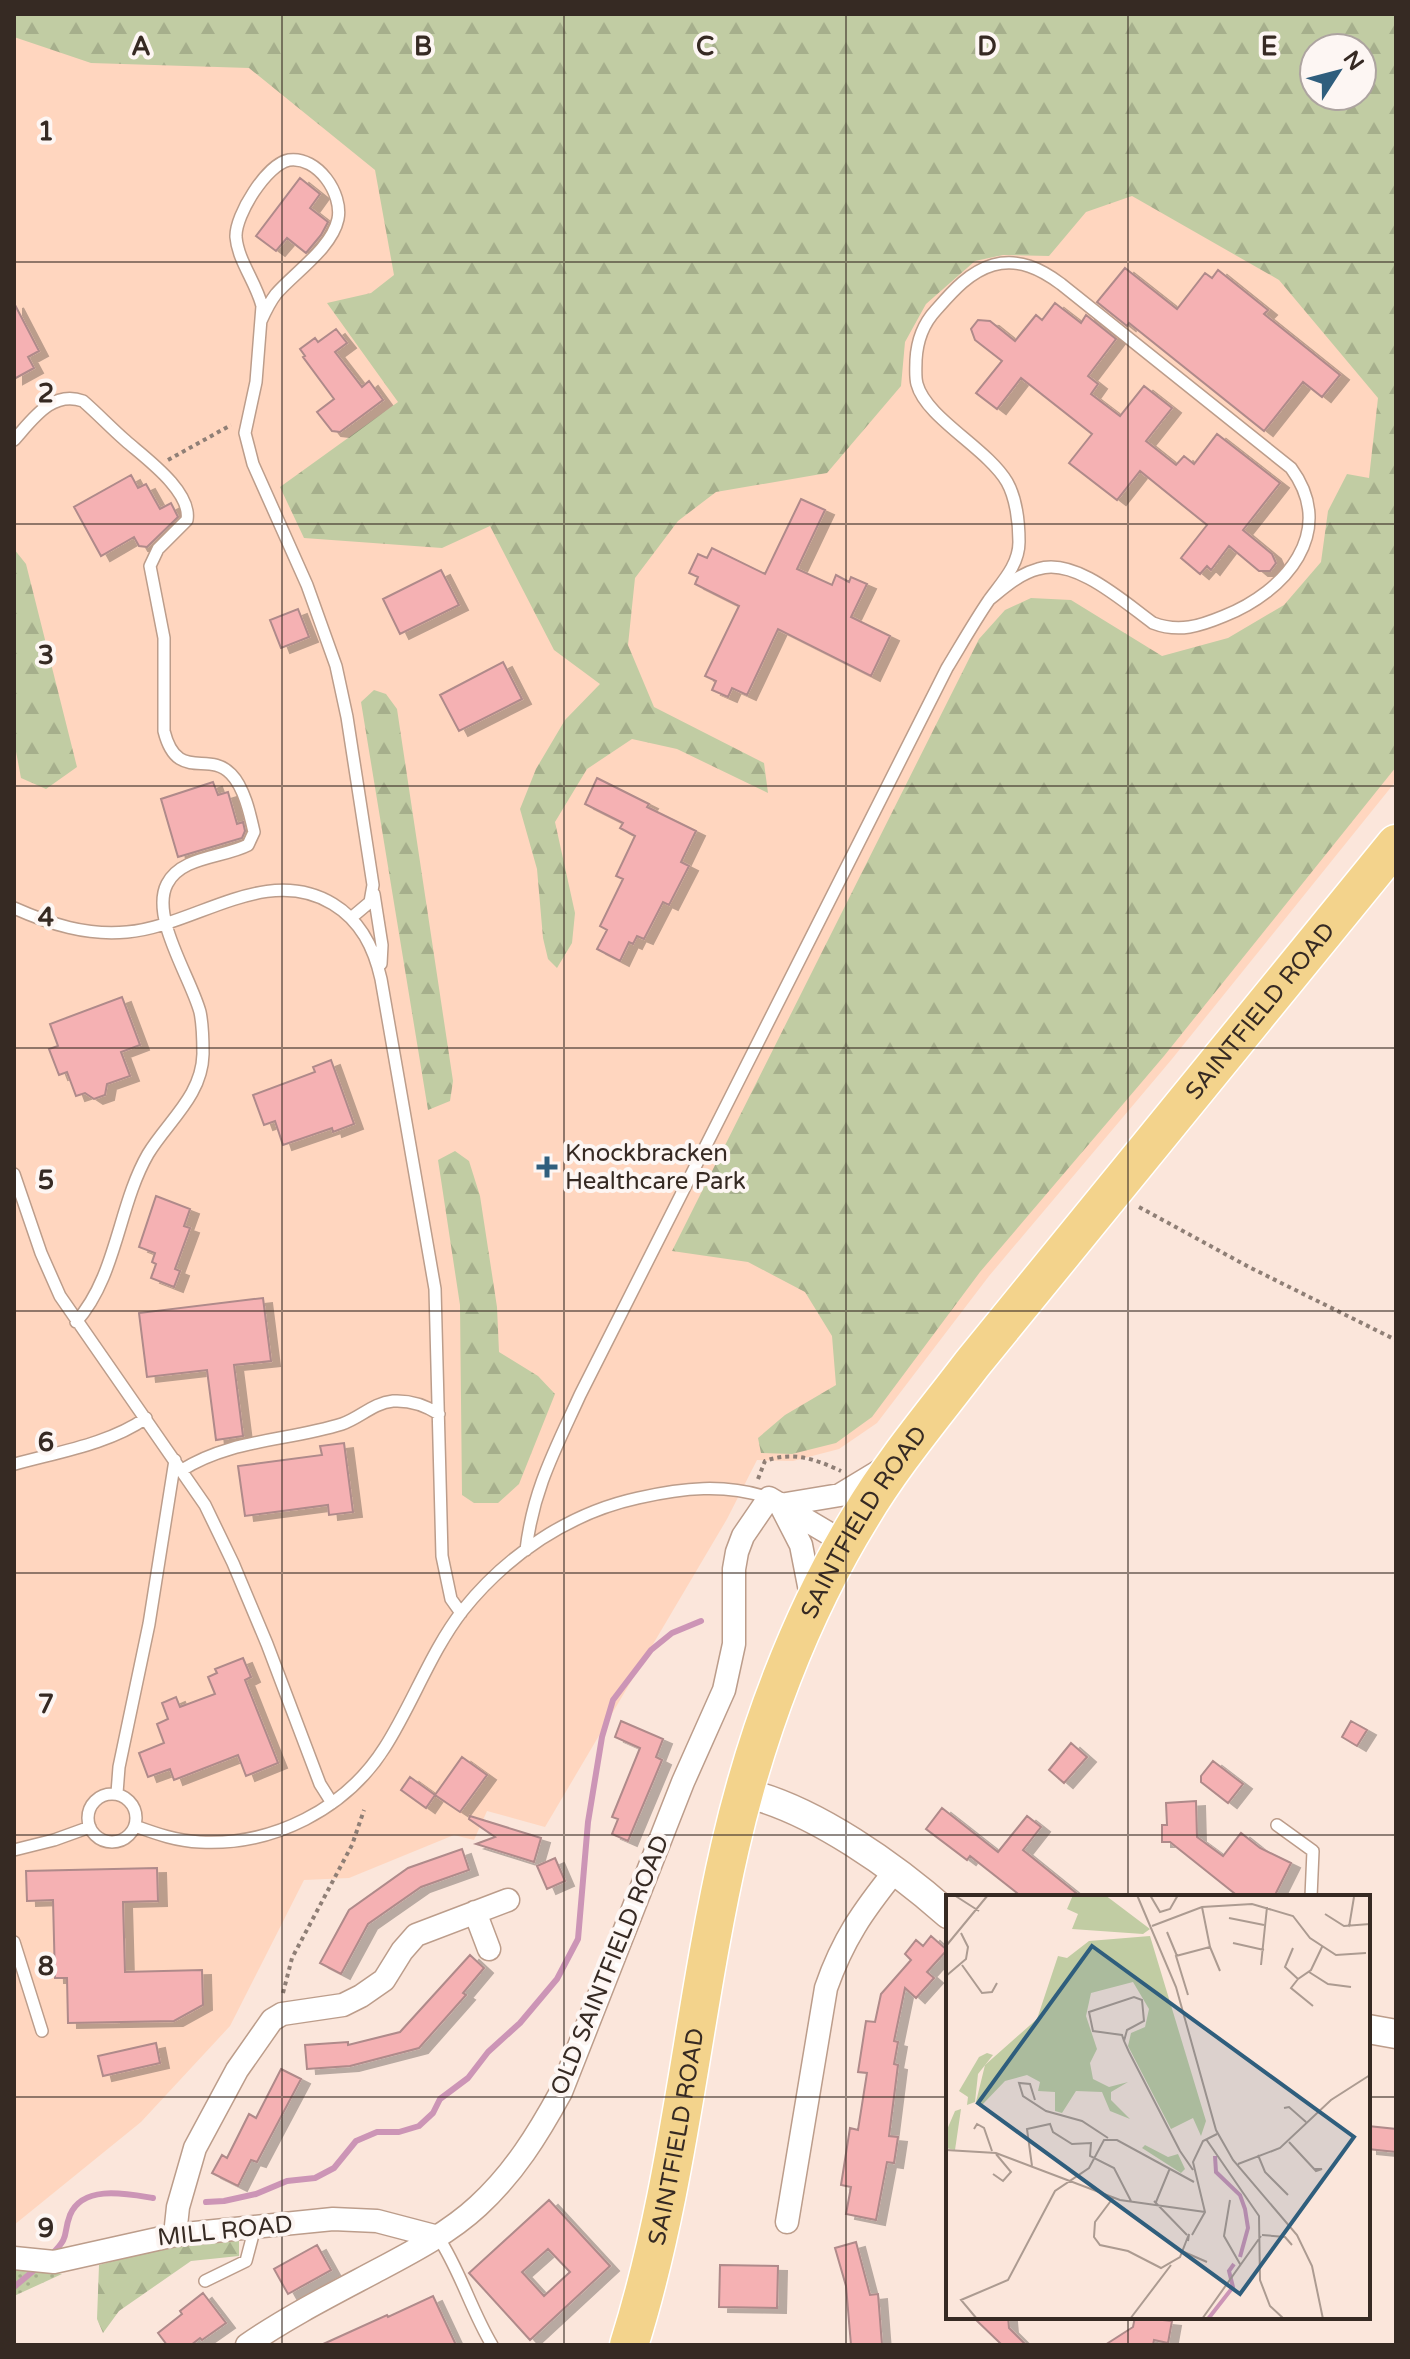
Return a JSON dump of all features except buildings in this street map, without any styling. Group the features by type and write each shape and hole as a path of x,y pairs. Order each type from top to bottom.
{"highway":[{"name":"SAINTFIELD ROAD","path":"629,2345 642,2306 660,2226 713,1925 745,1793 777,1691 845,1543 905,1451 1396,844"}],"street":[{"path":"767,1499 840,1495 882,1470 905,1451"},
{"path":"767,1499 845,1543"},
{"path":"767,1499 801,1545 813,1607"},
{"name":"OLD SAINTFIELD ROAD","path":"250,2344 307,2308 438,2237 477,2207 511,2172 536,2137 561,2092 678,1796 724,1690 734,1644 734,1569 737,1552 743,1536 767,1499"},
{"path":"745,1793 765,1797 842,1836 895,1871 946,1912"},
{"path":"787,2222 826,1988 851,1929 895,1871"},
{"path":"175,2235 178,2207 195,2148 263,2028 282,2014 343,2005 361,1996 384,1980 416,1935 508,1900"},
{"path":"475,1912 489,1949"},
{"path":"1370,2029 1396,2034"},
{"name":"MILL ROAD","path":"19,2259 54,2262 175,2235 333,2219 377,2221 438,2237"}],"lane":[{"path":"261,321 269,303 312,259 337,222 334,190 316,169 296,160 279,163 261,183 243,211 236,234 242,259 259,295 261,321 256,382 245,433 253,464 307,585 336,666 350,732 382,945 381,979"},
{"path":"526,1550 530,1517 542,1475 580,1395 947,668 990,599 1005,580 1019,546 1012,492 989,458 946,422 922,396 917,384 917,348 932,314 965,280 987,268 1012,263 1044,271 1291,468 1307,497 1309,527 1300,555 1271,590 1241,610 1193,628 1165,628 1153,623 1081,574 1067,569 1039,568 1011,582 990,599"},
{"path":"14,440 50,403 76,398 156,466 175,489 188,513 182,527 158,549 150,566 164,638 162,710 167,743 179,759 222,767 230,772 238,782 254,832 248,845 195,862 175,874 167,884 163,903 166,923 200,1012 203,1059 199,1081 147,1156 95,1295 76,1322"},
{"path":"351,918 366,908 373,894 373,885"},
{"path":"14,908 64,927 89,932 131,932 265,891 296,890 326,900 351,918 371,944 381,979 434,1277 442,1556 451,1599 461,1613"},
{"path":"14,1174 19,1202 60,1296 205,1505 267,1644 320,1784 332,1803"},
{"path":"179,1465 234,1447 343,1424 376,1405 388,1402 421,1404 439,1414"},
{"path":"15,1464 107,1437 146,1418"},
{"path":"117,1793 119,1767 179,1465"},
{"path":"135,1826 167,1837 198,1842 231,1842 285,1829 332,1803 364,1775 384,1749 461,1613 510,1563 574,1518 611,1504 683,1490 737,1489 767,1499"},
{"path":"117,1793 134,1805 137,1819 125,1839 109,1842 94,1834 88,1812 102,1795 117,1793"},
{"path":"1277,1825 1313,1851 1311,1895"},
{"path":"14,1850 90,1827"},
{"path":"14,1942 42,2031"},
{"path":"205,2281 246,2261 255,2227"},
{"path":"438,2237 492,2345"}],"path":[{"path":"156,466 247,417"},
{"path":"1113,1191 1249,1267 1396,1340"},
{"path":"767,1499 765,1461 782,1455 813,1458 847,1473"},
{"path":"283,1989 292,1958 352,1845 364,1810"}],"shaded area":[{"name":"Knockbracken Healthcare Park","path":"14,14 1396,14 1396,781 1172,1059 989,1276 877,1423 839,1449 793,1461 757,1460 727,1519 545,1827 487,1811 474,1840 454,1835 349,1878 304,1880 230,2026 141,2122 14,2225"}],"green space":[{"path":"14,14 1396,14 1396,767 1164,1056 980,1272 872,1417 836,1443 792,1454 761,1453 758,1438 785,1415 836,1385 832,1336 805,1292 748,1262 672,1251 979,639 1005,610 1031,598 1071,600 1162,656 1228,638 1284,605 1321,562 1328,511 1347,474 1369,478 1378,398 1279,280 1132,196 1086,212 1049,256 1003,255 975,261 926,304 905,342 901,386 827,473 716,492 678,521 635,578 628,645 654,707 764,763 768,793 677,749 632,739 587,769 555,822 575,913 572,943 557,968 548,959 543,938 537,869 520,809 536,769 565,720 600,684 554,650 490,526 442,548 304,538 280,487 398,402 327,303 371,293 394,275 375,170 249,68 91,63 14,37"},
{"path":"14,549 26,564 77,767 46,789 21,778 14,741"},
{"path":"374,690 386,694 397,709 453,1081 450,1101 428,1110 361,702"},
{"path":"455,1151 469,1161 480,1196 497,1307 499,1352 538,1376 555,1394 519,1484 498,1503 474,1503 462,1495 460,1305 438,1160"},
{"path":"239,2238 239,2256 191,2261 119,2311 103,2333 97,2319 99,2265 173,2245"},
{"path":"14,2267 62,2274 14,2296"}],"waterway":[{"path":"206,2202 256,2194 287,2181 315,2178 334,2168 356,2141 377,2132 399,2132 419,2126 433,2113 440,2099 468,2078 488,2052 520,2023 557,1979 578,1939 588,1822 602,1737 613,1700 651,1650 672,1633 701,1621"},
{"path":"52,2254 64,2239 70,2215 76,2205 85,2199 107,2193 153,2198"},
{"path":"14,2287 38,2267"}],"place":[{"name":"Knockbracken Healthcare Park","path":"547,1167"}]}
